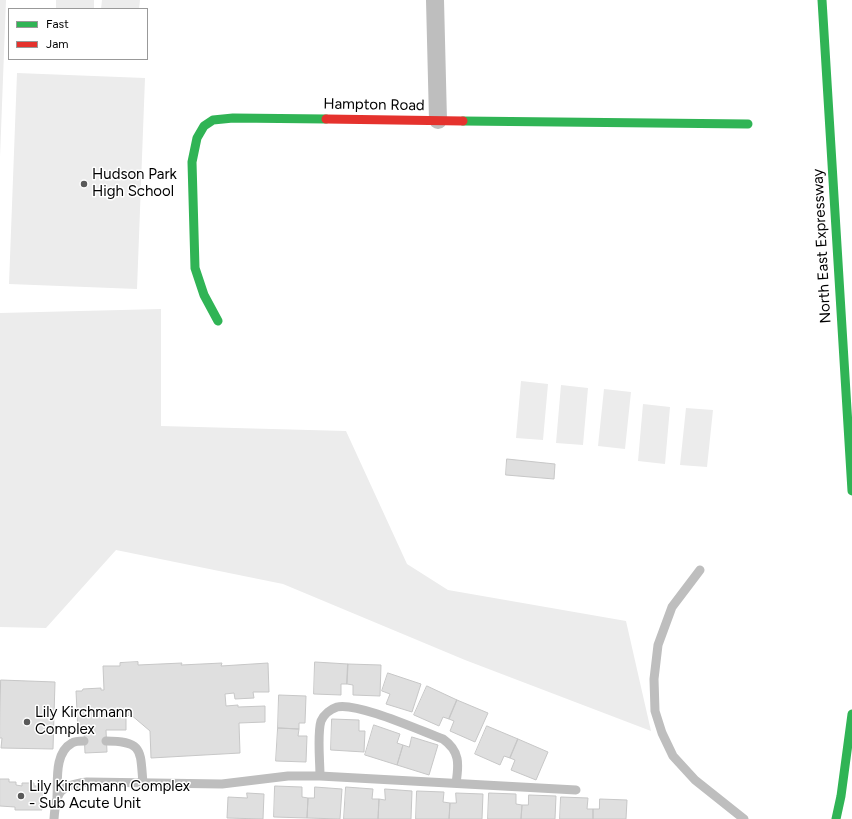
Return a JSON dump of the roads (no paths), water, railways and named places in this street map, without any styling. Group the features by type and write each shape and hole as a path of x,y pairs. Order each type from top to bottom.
{"main road":[{"name":"North East Expressway","path":"822,0 852,491"},
{"name":"Hampton Road","path":"218,321 204,295 194,268 192,162 197,138 204,126 213,120 233,118 748,124"},
{"path":"836,819 852,714"}],"street":[{"path":"435,0 438,120"}],"lane":[{"path":"700,570 672,607 658,645 654,679 655,711 662,733 673,756 695,780 744,819"},
{"path":"320,776 320,731 322,720 327,712 338,707 351,707 372,712 443,739 455,750 458,763 456,783"},
{"path":"54,819 59,764 63,752 72,743 84,741"},
{"path":"106,741 130,742 136,748 140,756 143,783"},
{"path":"57,799 62,790 71,784 87,782 222,784 288,776 320,776 576,790"}],"place":[{"name":"Hudson Park High School","path":"84,184"},
{"name":"Lily Kirchmann Complex","path":"27,722"},
{"name":"Lily Kirchmann Complex - Sub Acute Unit","path":"21,796"}]}
